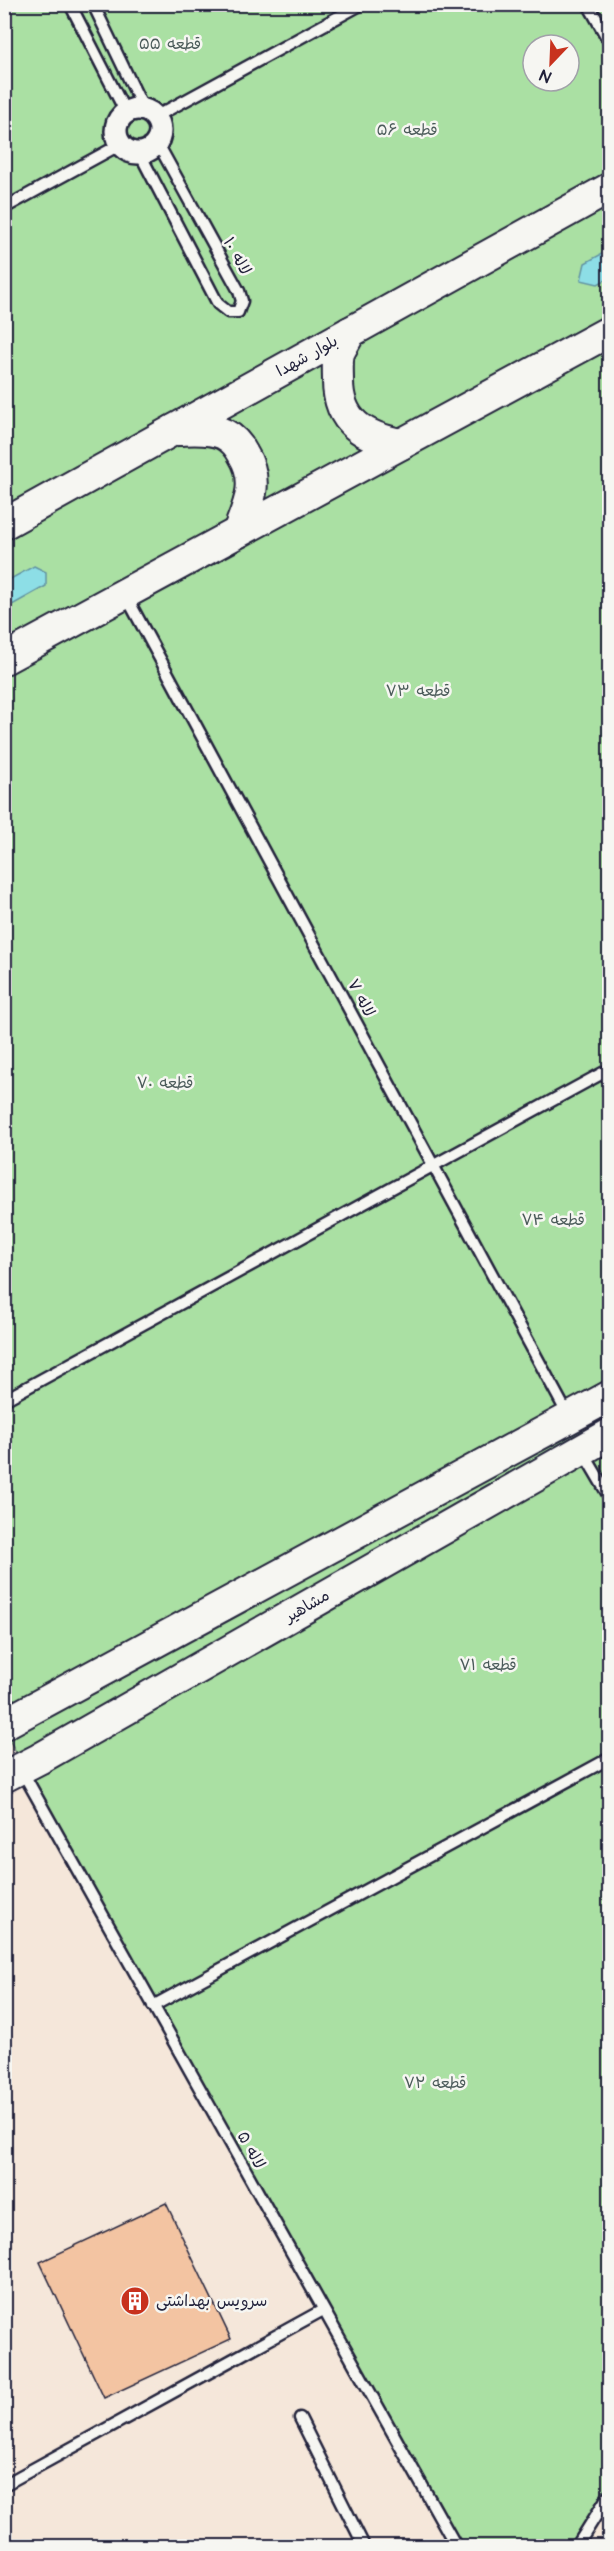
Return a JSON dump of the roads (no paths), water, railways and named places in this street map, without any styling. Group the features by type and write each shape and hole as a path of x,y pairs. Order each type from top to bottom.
{"street":[{"path":"142,113 160,129 139,146 116,131 121,118 142,113"},
{"name":"بلوار شهدا","path":"4,524 609,188"},
{"path":"4,659 609,331"},
{"path":"350,332 339,354 338,398 347,417 363,432 381,440 401,444"},
{"path":"173,430 204,430 224,434 238,445 252,467 252,489 238,532"},
{"path":"4,1724 609,1396"},
{"name":"مشاهیر","path":"12,1773 609,1434"}],"lane":[{"path":"70,4 142,113"},
{"path":"93,4 142,113"},
{"path":"142,113 362,4"},
{"path":"588,4 609,43"},
{"path":"4,208 139,146"},
{"name":"لاله ۱۰","path":"139,146 239,291 242,301 238,312 228,312 218,304 139,146"},
{"name":"لاله ۷","path":"124,594 569,1418"},
{"path":"4,1400 609,1069"},
{"path":"581,1449 609,1498"},
{"path":"153,2006 609,1758"},
{"name":"لاله ۵","path":"12,1773 153,2006 456,2547"},
{"path":"4,2485 324,2310"},
{"path":"300,2418 364,2547"},
{"path":"577,2547 609,2493"}],"water":[{"path":"609,250 609,278 598,284 581,280 585,263"},
{"path":"34,566 46,572 46,586 5,609 5,582"}],"place":[{"name":"سرویس بهداشتی","path":"135,2301"}],"park label":[{"name":"قطعه ۵۵","path":"170,44"},
{"name":"قطعه ۵۶","path":"407,130"},
{"name":"قطعه ۷۳","path":"418,691"},
{"name":"قطعه ۷۰","path":"165,1083"},
{"name":"قطعه ۷۴","path":"553,1220"},
{"name":"قطعه ۷۱","path":"488,1665"},
{"name":"قطعه ۷۲","path":"435,2083"}]}
